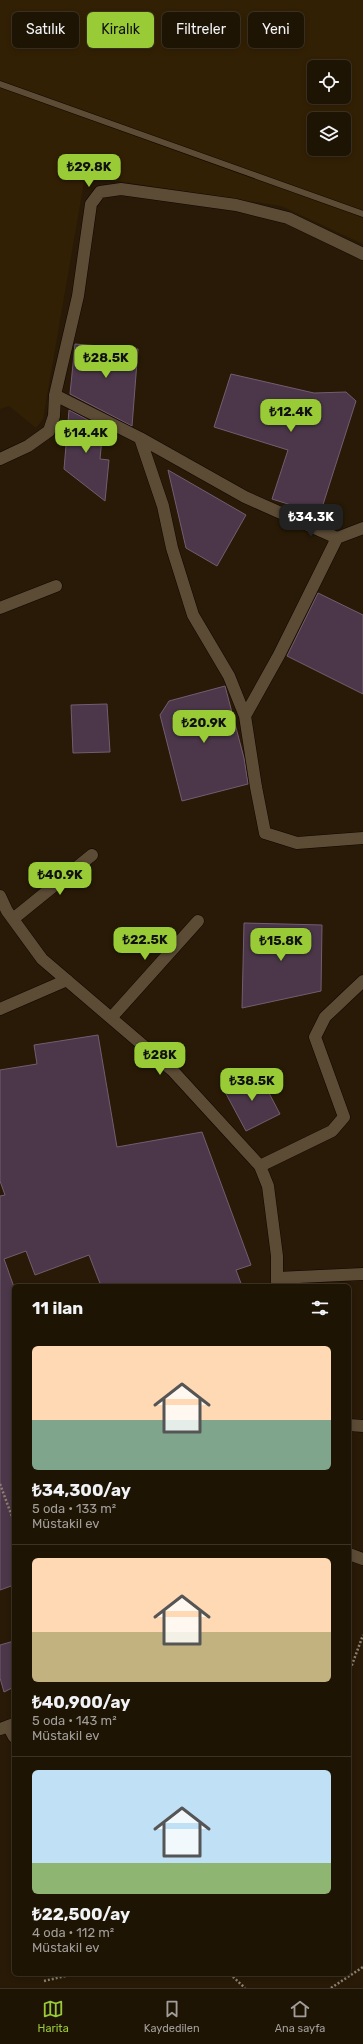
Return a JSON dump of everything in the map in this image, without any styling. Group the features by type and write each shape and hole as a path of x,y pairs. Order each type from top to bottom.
{"street":[{"path":"0,459 28,446 49,431 54,416 55,395 78,296 91,204 100,192 121,189 236,204 288,218 363,254"},
{"path":"55,395 140,438 245,497 337,538"},
{"path":"140,438 163,506 172,548 193,615 229,676 245,716 265,833 297,843 363,838"},
{"path":"245,716 279,655 337,538 363,528"},
{"path":"0,608 56,586"},
{"path":"13,918 92,855"},
{"path":"0,896 13,918 42,959 173,1071 260,1166 268,1186 277,1256 277,1282 363,1274"},
{"path":"111,1018 198,921"},
{"path":"0,1009 67,980"},
{"path":"260,1166 332,1131 344,1117 314,1037 325,1017 363,981"},
{"path":"351,1425 363,1426"},
{"path":"351,1555 363,1559"}],"lane":[{"path":"0,84 363,214"}],"path":[{"path":"0,1484 12,1517"},
{"path":"351,1668 363,1635"},
{"path":"351,1975 363,1967"},
{"path":"44,1981 65,1976"},
{"path":"232,1976 245,1988"},
{"path":"331,1988 349,1976"}],"shaded area":[{"path":"0,0 363,0 363,244 281,206 85,176 43,419 36,428 9,406 0,409"}],"building":[{"path":"75,344 138,349 132,426 70,394"},
{"path":"231,374 314,393 346,392 356,401 320,514 272,499 288,450 214,427"},
{"path":"69,410 103,428 100,459 109,460 105,501 64,469"},
{"path":"168,470 246,515 217,566 186,548"},
{"path":"318,593 363,615 363,694 287,656"},
{"path":"225,686 244,758 248,784 182,801 160,715 169,701"},
{"path":"107,704 110,752 73,753 71,705"},
{"path":"244,923 322,925 321,991 242,1008"},
{"path":"98,1035 117,1147 202,1132 251,1265 236,1270 241,1284 100,1284 89,1255 35,1275 26,1251 4,1259 13,1284 12,1586 0,1590 0,1196 5,1195 0,1181 0,1070 37,1064 34,1045"},
{"path":"258,1072 280,1114 246,1131 224,1090"},
{"path":"12,1642 12,1688 4,1692 0,1678 0,1645"}]}
